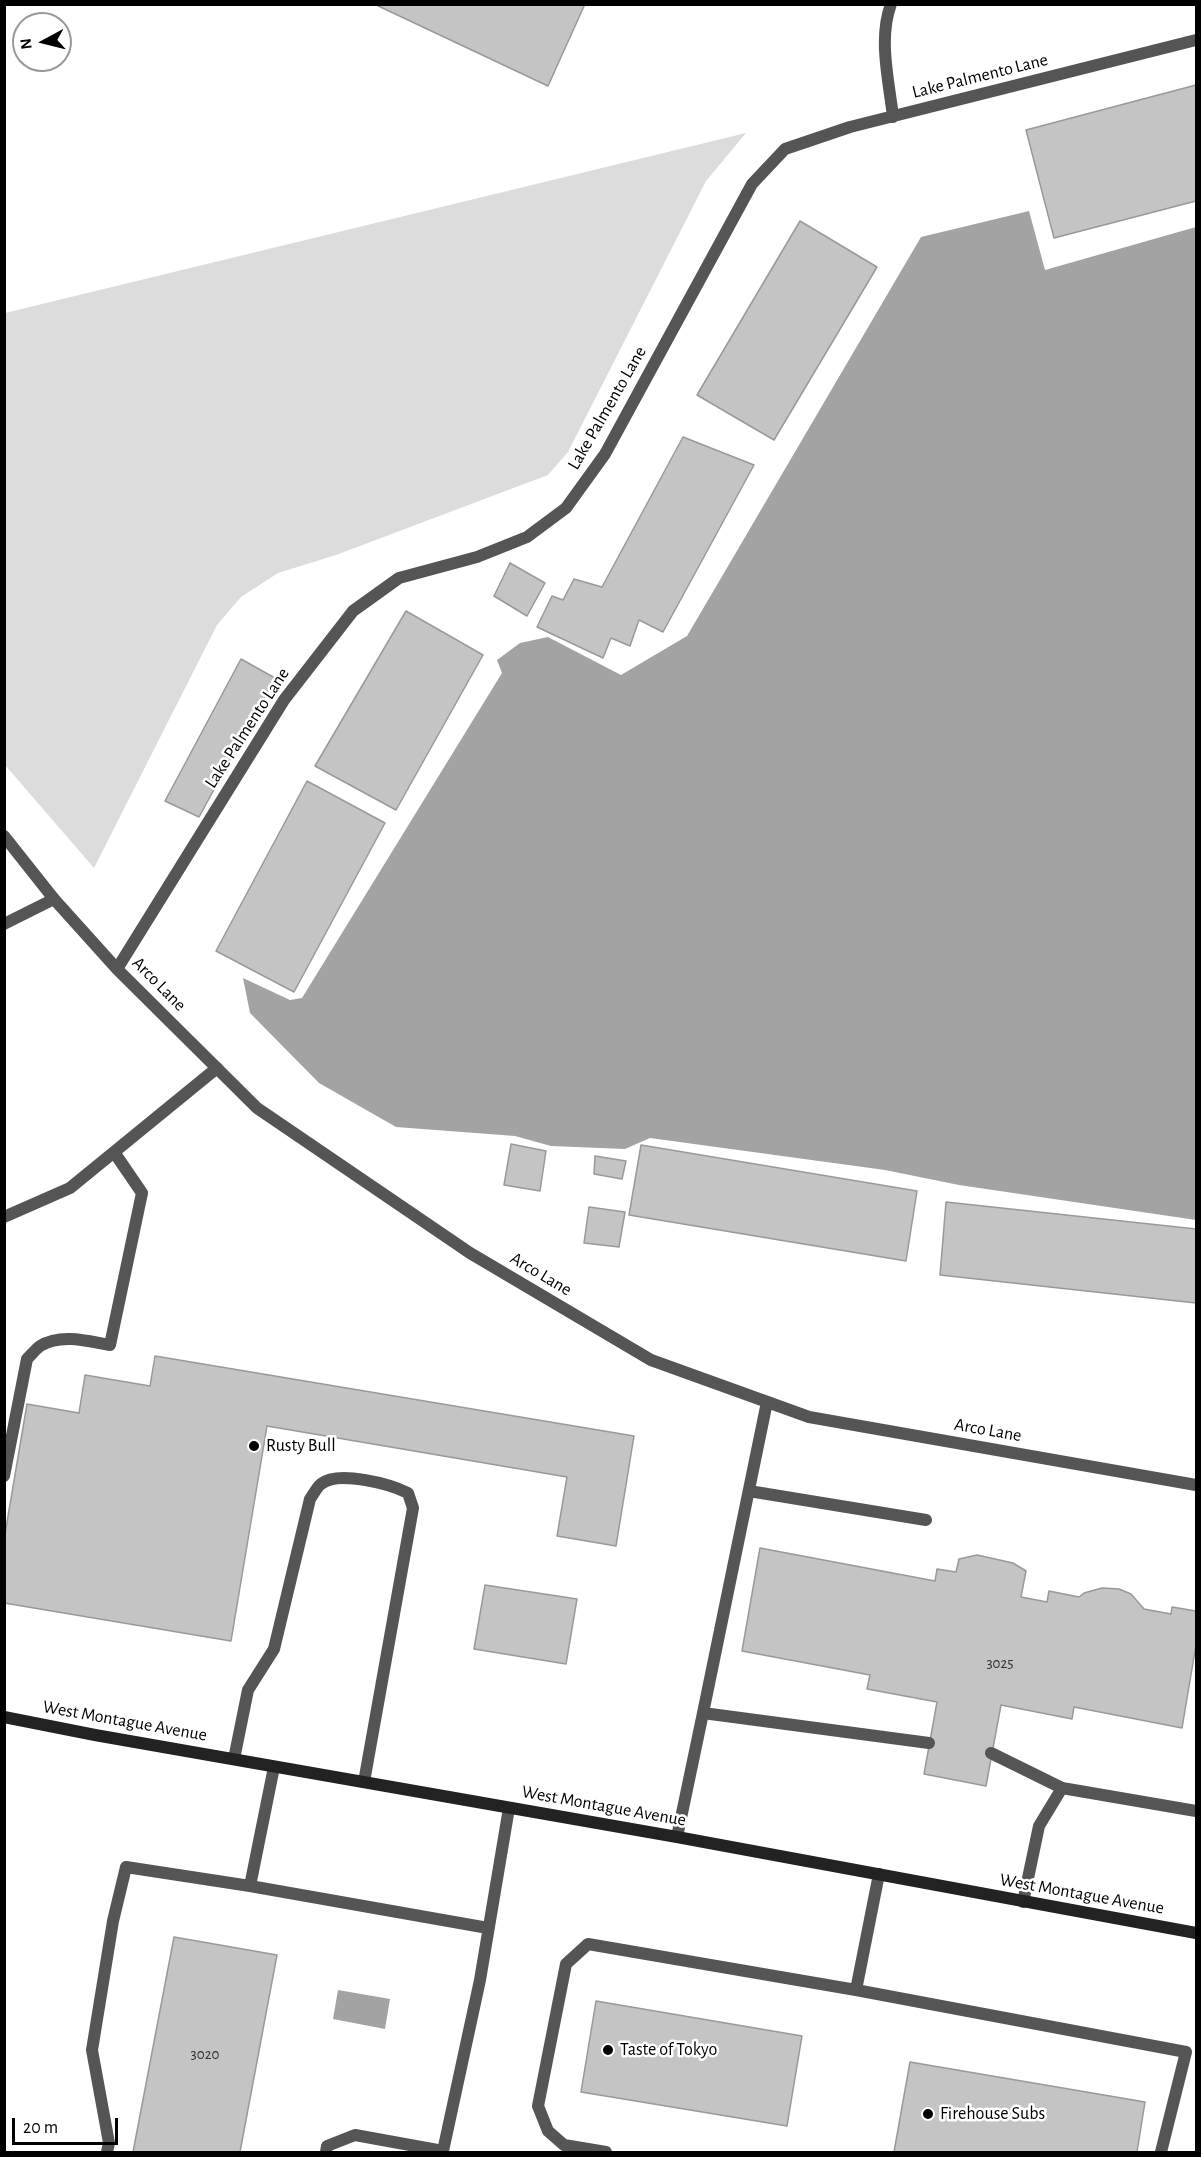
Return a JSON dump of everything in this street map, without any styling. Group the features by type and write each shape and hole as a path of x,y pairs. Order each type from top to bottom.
{"main road":[{"name":"West Montague Avenue","path":"4,1717 234,1760 677,1837 1197,1933"}],"street":[{"path":"891,4 887,14 885,48 893,117"},
{"name":"Lake Palmento Lane","path":"117,969 284,700 353,611 399,578 477,556 527,537 566,508 605,454 752,184 785,149 850,127 1197,40"},
{"name":"Arco Lane","path":"4,836 54,899 117,969 258,1108 470,1253 651,1360 809,1417 1197,1485"},
{"path":"4,924 54,899"},
{"path":"4,1217 69,1188 217,1068"},
{"path":"4,1476 27,1359 40,1346 57,1340 75,1339 110,1345 142,1193 114,1152"},
{"path":"677,1837 767,1402"},
{"path":"234,1760 248,1690 274,1649 310,1499 321,1483 341,1477 396,1487 408,1493 413,1508 364,1782"},
{"path":"749,1491 926,1520"},
{"path":"703,1713 929,1743"},
{"path":"991,1753 1062,1788 1197,1811"},
{"path":"250,1886 274,1767"},
{"path":"1023,1902 1039,1827 1062,1788"},
{"path":"326,2152 327,2146 355,2135 443,2151 480,1980 509,1808"},
{"path":"107,2152 108,2143 92,2050 113,1921 126,1867 250,1886 488,1928"},
{"path":"856,1990 879,1874"},
{"path":"606,2152 564,2145 548,2131 538,2106 566,1964 588,1944 856,1990 1186,2052 1161,2152"}],"shaded area":[{"path":"746,133 706,181 568,452 548,475 336,555 278,573 241,597 217,625 94,868 5,765 5,313"},
{"path":"1029,211 1045,270 1196,227 1196,1220 959,1185 885,1170 650,1138 625,1149 551,1146 515,1136 396,1127 319,1083 250,1013 243,978 290,1000 302,998 502,673 497,660 520,643 548,637 621,675 687,636 921,237"},
{"path":"338,1990 390,1999 385,2029 333,2019"}],"building":[{"path":"374,4 585,4 548,86"},
{"path":"1196,85 1196,201 1054,238 1026,130"},
{"path":"800,221 877,267 774,440 697,395"},
{"path":"683,437 754,465 663,632 639,620 630,646 611,638 603,658 537,627 552,596 563,600 574,579 602,587"},
{"path":"510,563 545,583 527,616 494,596"},
{"path":"406,611 483,655 396,810 315,766"},
{"path":"241,659 275,678 199,817 165,801"},
{"path":"307,781 385,823 294,992 216,951"},
{"path":"511,1144 546,1151 540,1191 504,1185"},
{"path":"641,1145 917,1191 906,1261 629,1215"},
{"path":"595,1156 626,1161 622,1179 594,1174"},
{"path":"946,1202 1196,1229 1196,1303 940,1275"},
{"path":"589,1207 625,1212 619,1247 584,1243"},
{"path":"155,1356 634,1436 616,1546 557,1536 567,1477 267,1426 231,1641 4,1603 4,1540 27,1404 79,1413 85,1375 150,1386"},
{"path":"760,1548 935,1581 937,1569 956,1572 959,1559 977,1555 1013,1563 1026,1571 1021,1597 1047,1602 1049,1591 1079,1597 1084,1593 1102,1588 1119,1589 1131,1594 1144,1609 1171,1614 1172,1607 1196,1611 1196,1645 1182,1728 1074,1707 1072,1719 1001,1705 986,1786 924,1774 937,1702 867,1689 870,1675 742,1651"},
{"path":"485,1585 577,1599 566,1664 474,1649"},
{"path":"174,1937 277,1955 240,2152 133,2152"},
{"path":"596,2001 802,2036 787,2126 581,2092"},
{"path":"910,2062 1145,2102 1137,2152 894,2152"}],"place":[{"name":"Rusty Bull","path":"254,1446"},
{"name":"Taste of Tokyo","path":"608,2050"},
{"name":"Firehouse Subs","path":"928,2114"}]}
